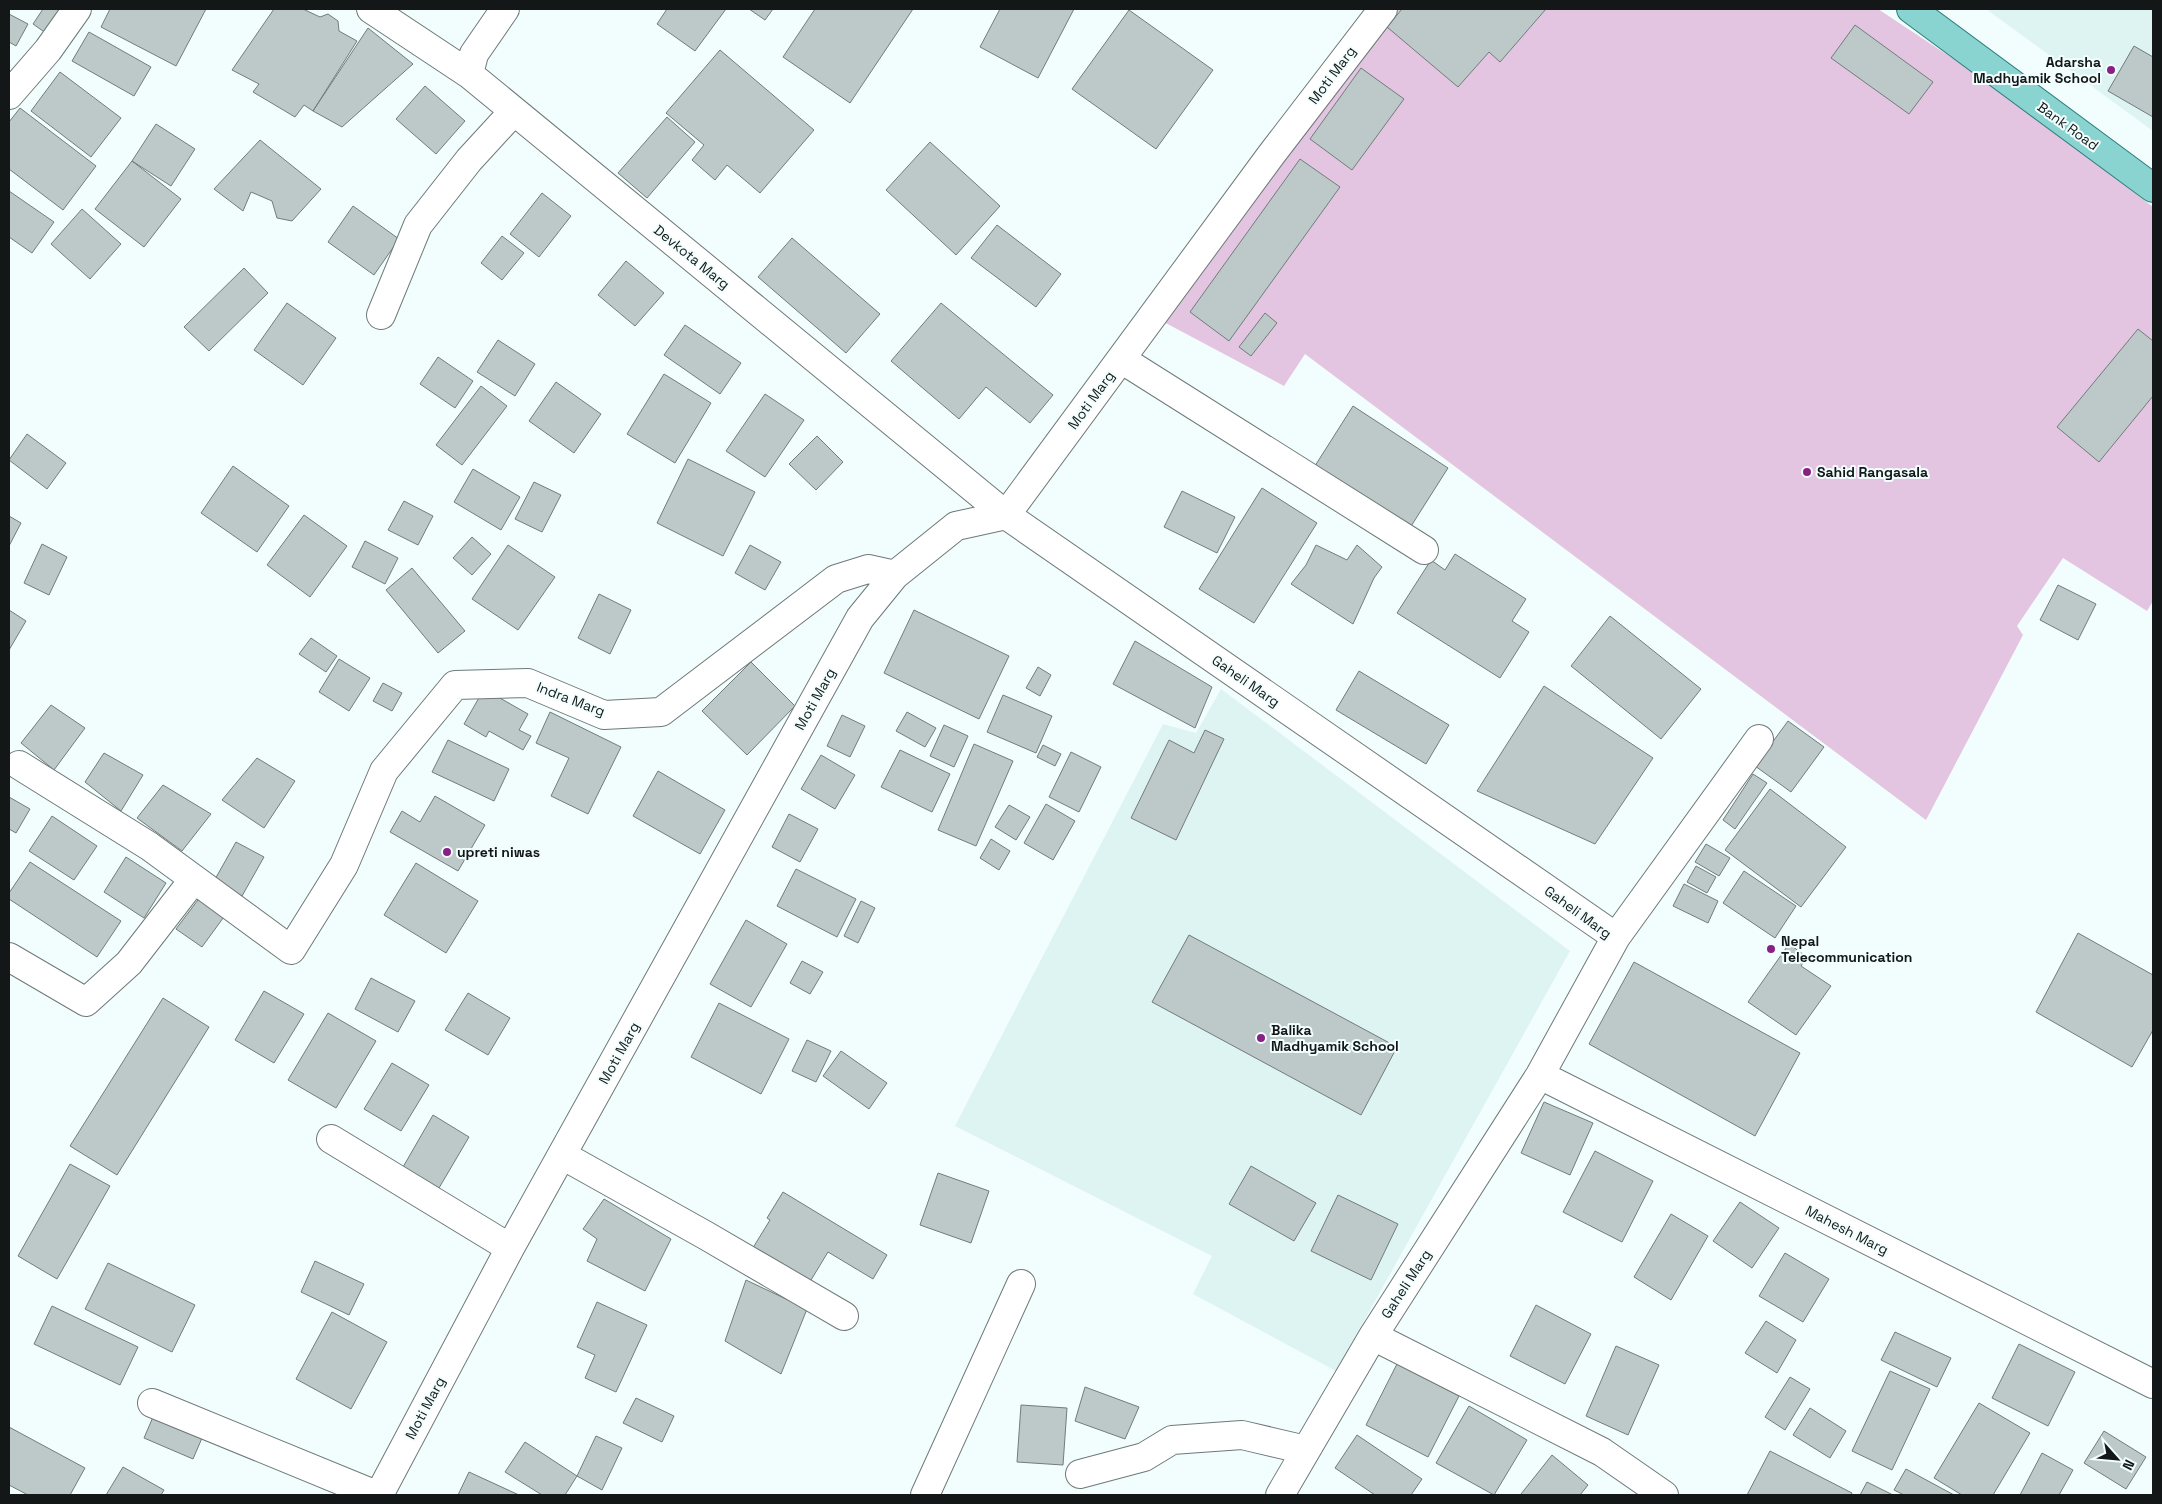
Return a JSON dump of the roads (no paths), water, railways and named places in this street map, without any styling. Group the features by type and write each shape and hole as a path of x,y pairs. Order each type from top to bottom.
{"main road":[{"name":"Bank Road","path":"1911,9 2153,188"}],"street":[{"path":"9,95 48,50 77,9"},
{"name":"Devkota Marg","path":"371,9 469,74 1006,515"},
{"path":"469,74 474,54 505,9"},
{"name":"Moti Marg","path":"377,1495 510,1248 860,618 895,575 956,526 1006,515 1271,155 1383,9"},
{"path":"381,315 418,225 469,160 514,111"},
{"path":"1121,359 1424,550"},
{"name":"Gaheli Marg","path":"1006,515 1616,937 1540,1075 1373,1336 1280,1495"},
{"name":"Indra Marg","path":"194,879 291,950 344,865 384,771 455,685 528,683 604,715 661,712 836,579 868,569 895,575"},
{"path":"1616,937 1759,739"},
{"path":"9,957 86,1002 129,963 194,879 149,846 19,765"},
{"name":"Mahesh Marg","path":"1540,1075 2153,1384"},
{"path":"330,1139 510,1248"},
{"path":"562,1155 844,1316"},
{"path":"925,1495 1021,1284"},
{"path":"1373,1336 1602,1452 1664,1495"},
{"path":"152,1403 377,1495"},
{"path":"1080,1474 1144,1457 1172,1440 1242,1435 1306,1450"}],"place":[{"name":"Adarsha Madhyamik School","path":"2111,70"},
{"name":"Sahid Rangasala","path":"1807,472"},
{"name":"upreti niwas","path":"447,852"},
{"name":"Nepal Telecommunication","path":"1771,949"},
{"name":"Balika Madhyamik School","path":"1261,1038"}]}
